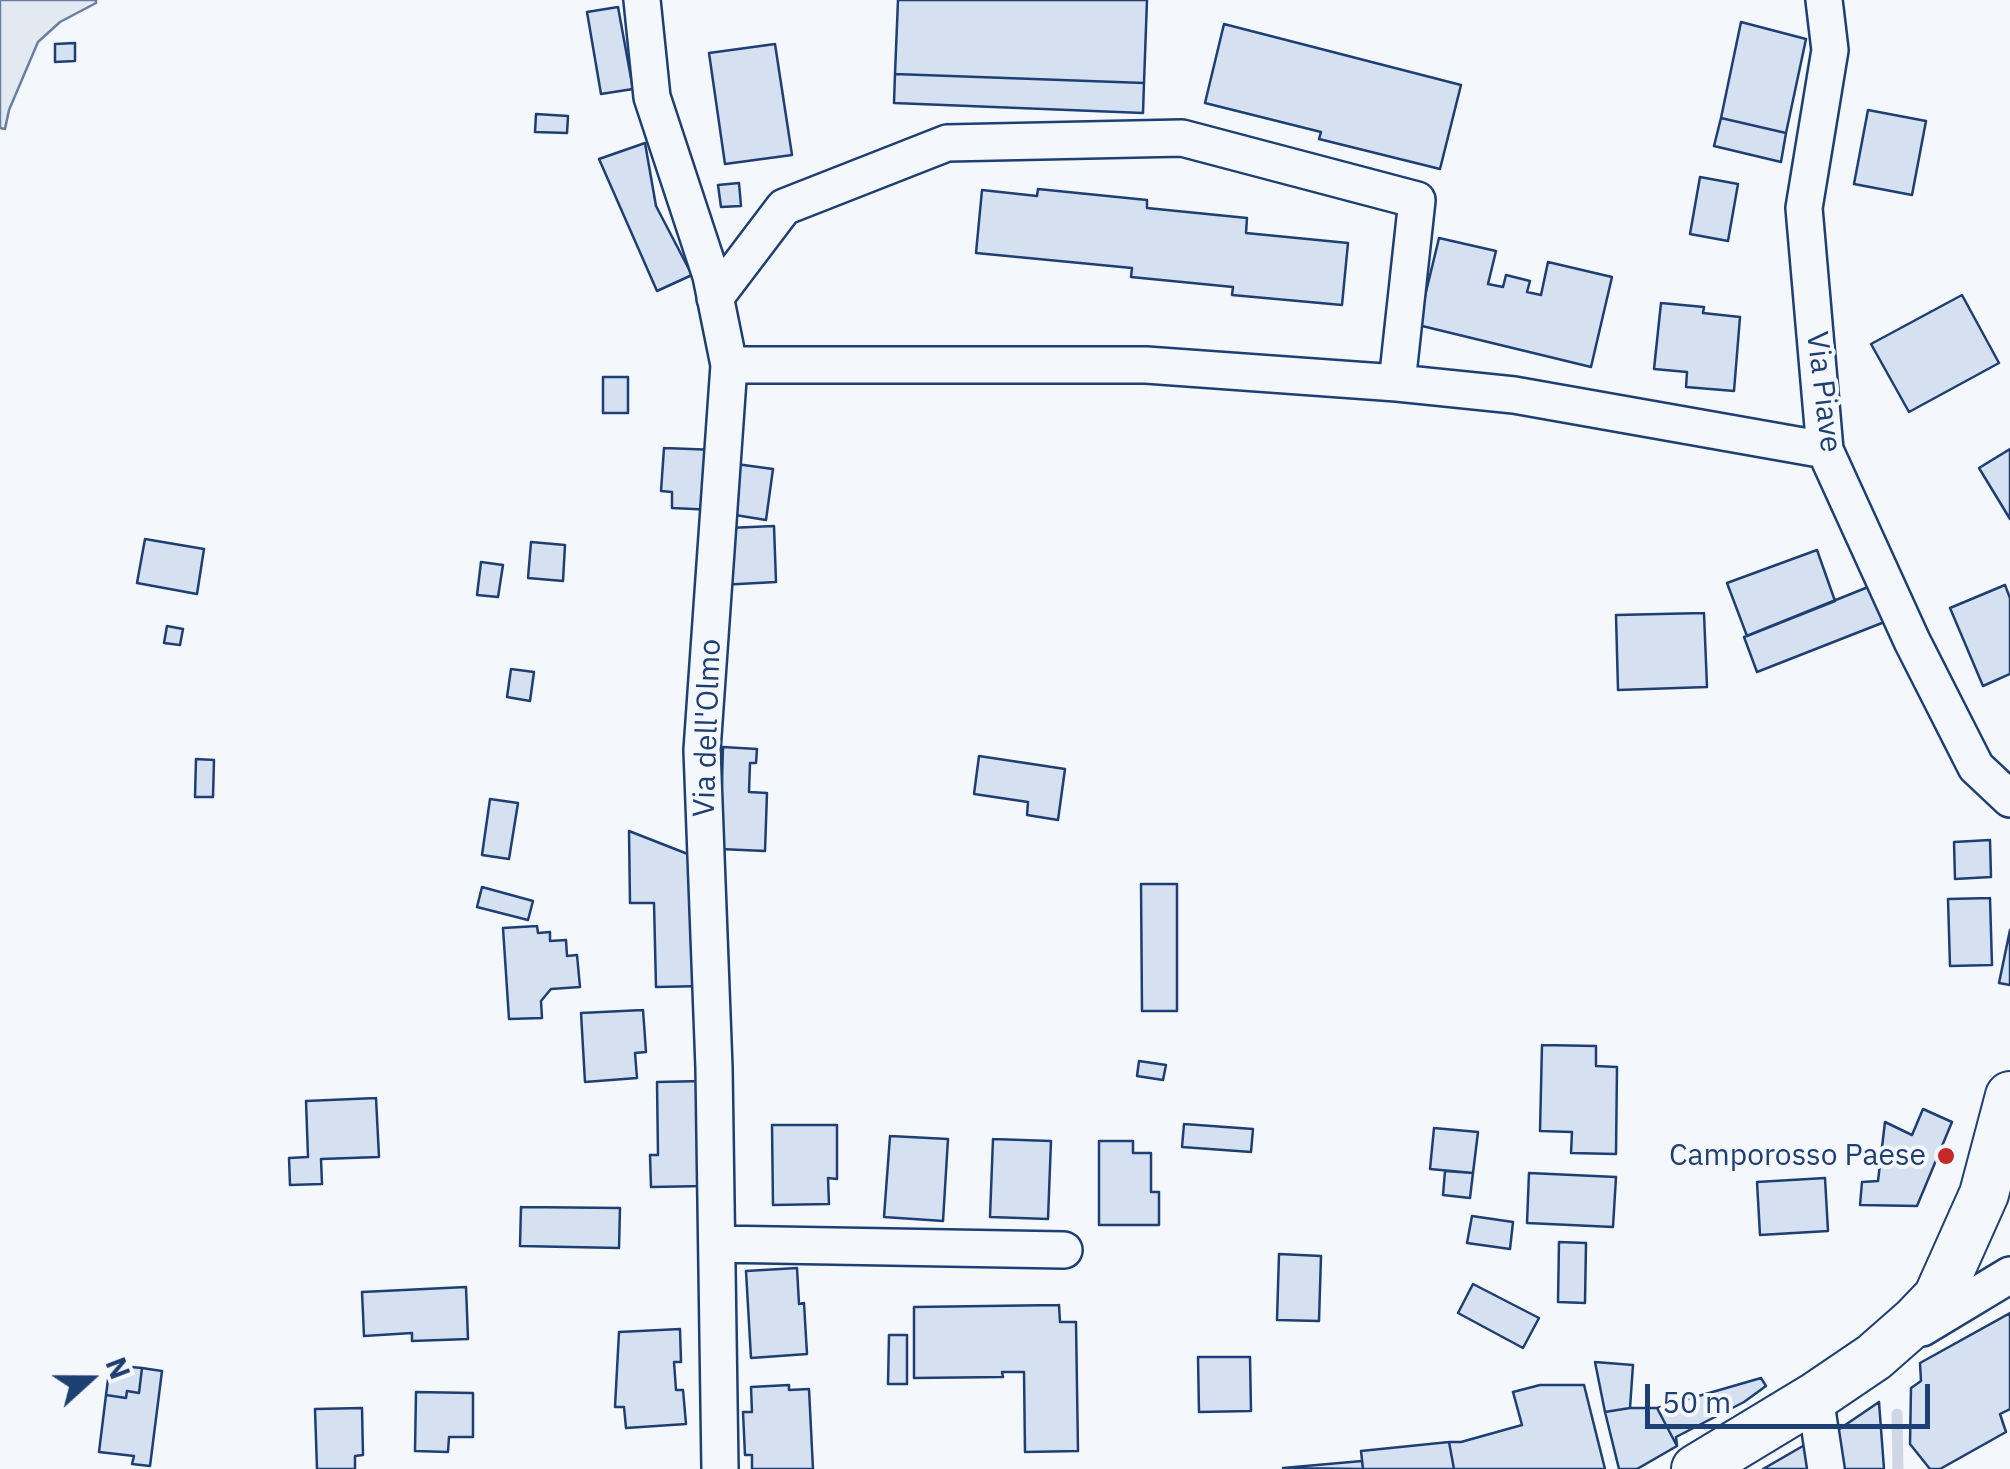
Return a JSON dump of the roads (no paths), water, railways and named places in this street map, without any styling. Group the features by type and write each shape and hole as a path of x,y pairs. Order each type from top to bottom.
{"main road":[{"path":"1696,1469 1815,1397 1874,1356 1915,1320 1948,1302 1984,1194 2010,1096"}],"street":[{"name":"Via dell'Olmo","path":"642,0 652,96 711,276 730,364 702,750 718,1244 720,1469"},
{"name":"Via Piave","path":"1824,0 1830,50 1804,208 1825,450 1912,641 1976,767 2010,800"},
{"path":"715,298 784,208 947,143 1182,138 1417,200 1397,383"},
{"path":"730,364 1146,365 1397,383 1514,395 1825,450"},
{"path":"718,1244 1064,1250"},
{"path":"1948,1302 2010,1276"},
{"path":"1815,1397 1826,1469"}],"waterway":[{"path":"1897,1414 1898,1469"}],"place":[{"name":"Camporosso Paese","path":"1946,1156"}]}
